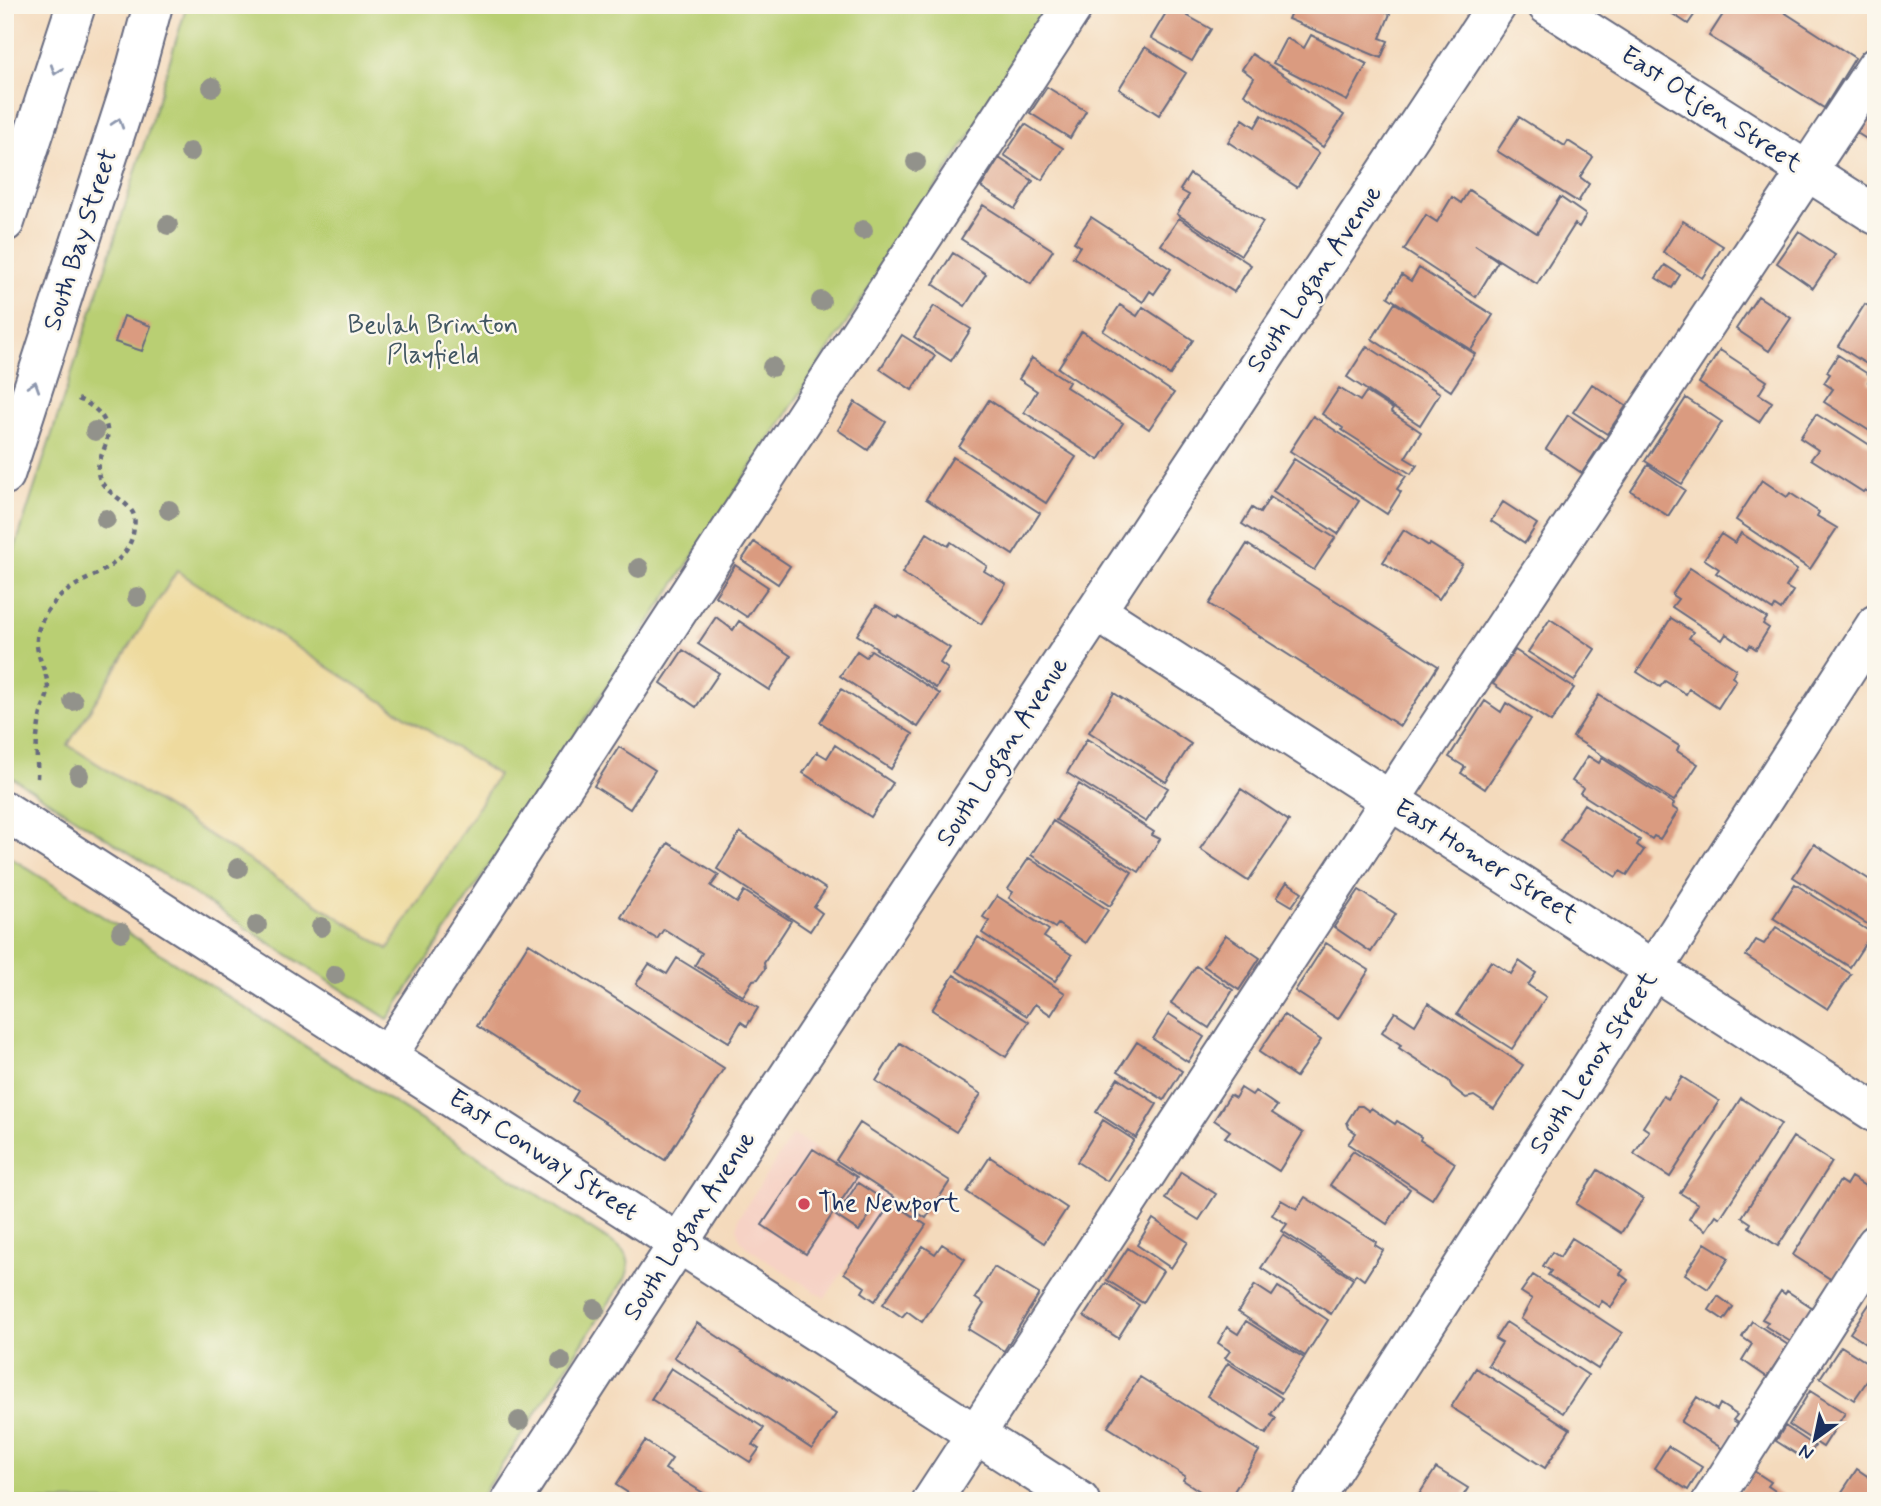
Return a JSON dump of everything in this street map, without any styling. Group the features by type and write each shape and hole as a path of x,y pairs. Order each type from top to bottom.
{"street":[{"path":"5,222 76,5"},
{"name":"South Bay Street","path":"7,462 132,82 153,5"},
{"path":"387,1056 1074,5"},
{"name":"South Logan Avenue","path":"511,1501 1496,5"},
{"name":"East Otjen Street","path":"1547,5 1876,215"},
{"path":"932,1501 1876,67"},
{"name":"East Homer Street","path":"1096,611 1876,1113"},
{"name":"South Lenox Street","path":"1312,1501 1876,624"},
{"name":"East Conway Street","path":"5,811 1080,1501"},
{"path":"1712,1501 1876,1244"}],"path":[{"path":"37,778 37,732 49,692 47,677 39,660 38,630 57,598 70,587 114,565 124,555 131,543 135,526 134,515 100,479 98,470 109,431 106,421 88,403 78,399"}],"shaded area":[{"path":"793,1134 892,1199 825,1298 745,1246 737,1228 739,1217"}],"green space":[{"name":"Beulah Brinton Playfield","path":"187,5 1056,5 388,1019 5,773 5,579"},
{"path":"5,854 619,1247 625,1254 629,1264 626,1277 478,1501 5,1501"}],"sand":[{"path":"177,571 498,775 388,949 68,745"}],"building":[{"path":"1294,5 1369,5 1390,14 1380,38 1388,41 1381,58 1288,19"},
{"path":"1659,5 1701,5 1688,24"},
{"path":"1729,5 1773,5 1855,58 1824,108 1709,36"},
{"path":"1170,6 1211,29 1192,61 1151,38"},
{"path":"1311,35 1367,64 1347,101 1273,63 1286,38 1304,48"},
{"path":"1145,47 1186,73 1159,115 1119,89"},
{"path":"1252,54 1344,115 1323,147 1244,94 1254,78 1242,69"},
{"path":"1047,87 1086,111 1070,138 1030,113"},
{"path":"1876,104 1876,145 1857,133"},
{"path":"1262,115 1319,153 1297,187 1228,142 1243,119 1255,127"},
{"path":"1519,117 1565,146 1568,141 1593,157 1580,177 1589,184 1578,202 1497,151"},
{"path":"1025,124 1063,148 1042,180 1004,155"},
{"path":"999,158 1033,181 1015,209 981,187"},
{"path":"1190,174 1263,222 1241,255 1177,214 1189,195 1180,190"},
{"path":"1469,190 1537,233 1560,197 1586,215 1579,227 1575,224 1537,284 1475,245 1498,261 1476,297 1404,250 1426,215 1437,222 1452,197 1461,203"},
{"path":"983,205 1053,250 1031,284 961,239"},
{"path":"1091,217 1171,269 1154,294 1150,291 1143,302 1073,257 1080,246 1074,242"},
{"path":"1179,218 1251,265 1234,292 1161,245"},
{"path":"1683,221 1723,246 1702,278 1663,252"},
{"path":"1799,231 1835,255 1813,288 1777,263"},
{"path":"953,253 986,274 965,306 933,284"},
{"path":"1665,265 1680,275 1672,288 1656,278"},
{"path":"1419,268 1493,315 1471,350 1388,297 1402,275 1411,281"},
{"path":"1758,296 1791,318 1769,351 1736,329"},
{"path":"1395,303 1475,354 1451,391 1372,339"},
{"path":"1865,304 1876,311 1876,370 1838,346"},
{"path":"1120,305 1137,316 1143,307 1193,340 1170,375 1103,331"},
{"path":"934,306 971,329 951,361 914,337"},
{"path":"124,316 151,326 142,351 115,342"},
{"path":"1082,331 1174,393 1149,429 1058,368"},
{"path":"902,335 935,356 912,390 880,369"},
{"path":"1367,346 1440,393 1420,425 1347,377"},
{"path":"1720,350 1767,381 1759,394 1772,402 1759,422 1699,383"},
{"path":"1838,355 1871,376 1868,382 1876,387 1876,435 1824,402 1833,389 1824,383 1830,374 1827,372"},
{"path":"1032,358 1069,382 1066,387 1123,423 1099,460 1024,412 1037,391 1019,379"},
{"path":"1592,384 1626,406 1607,434 1573,412"},
{"path":"1339,388 1360,401 1366,392 1393,409 1391,412 1421,432 1405,458 1417,465 1411,474 1322,414"},
{"path":"1686,398 1722,422 1682,484 1645,461"},
{"path":"989,400 1076,457 1046,503 959,447"},
{"path":"855,402 886,422 868,450 838,430"},
{"path":"1816,414 1876,449 1876,491 1873,495 1865,490 1863,492 1811,459 1818,450 1800,438"},
{"path":"1568,415 1604,439 1582,473 1546,449"},
{"path":"1313,416 1406,476 1397,489 1401,492 1387,514 1290,451"},
{"path":"953,457 1040,513 1013,555 926,499"},
{"path":"1294,459 1359,501 1338,534 1273,491"},
{"path":"1648,465 1685,490 1668,516 1631,491"},
{"path":"1762,480 1787,497 1790,493 1819,512 1817,516 1837,528 1810,569 1736,520"},
{"path":"1270,497 1335,538 1314,570 1242,524 1252,508 1260,513"},
{"path":"1503,502 1537,524 1525,543 1491,521"},
{"path":"1404,530 1462,564 1439,599 1383,562"},
{"path":"927,533 948,546 951,542 987,566 984,571 1006,584 981,624 902,573"},
{"path":"1741,533 1797,570 1786,587 1793,591 1781,610 1775,606 1773,610 1716,573 1719,569 1704,559 1721,534 1735,543"},
{"path":"754,542 790,566 778,584 742,560"},
{"path":"1247,544 1438,666 1400,726 1209,604"},
{"path":"735,565 768,587 747,617 715,596"},
{"path":"1690,568 1767,618 1763,624 1769,628 1756,649 1750,645 1748,649 1726,634 1722,640 1672,607 1678,599 1672,595"},
{"path":"876,605 950,648 940,663 948,669 936,688 857,635"},
{"path":"716,617 733,630 739,621 791,656 769,690 698,644"},
{"path":"1671,618 1693,632 1689,638 1736,669 1732,677 1736,680 1718,708 1689,689 1686,694 1665,681 1660,687 1637,672"},
{"path":"1550,619 1595,649 1574,681 1528,652"},
{"path":"683,650 719,673 696,707 661,683"},
{"path":"871,650 940,694 918,727 840,676 857,651 866,657"},
{"path":"1515,650 1574,688 1551,722 1493,684"},
{"path":"841,689 913,734 891,769 820,722"},
{"path":"1114,693 1191,744 1166,782 1089,732"},
{"path":"1599,695 1679,746 1677,751 1698,764 1674,801 1573,737"},
{"path":"1485,701 1501,712 1506,703 1531,719 1485,789 1461,773 1465,767 1449,757"},
{"path":"1087,739 1168,788 1146,822 1067,773"},
{"path":"835,745 893,783 871,817 803,773 817,752 827,758"},
{"path":"619,747 655,770 630,809 594,786"},
{"path":"1588,756 1599,763 1602,758 1674,804 1672,807 1678,811 1660,839 1654,836 1652,839 1580,793 1583,788 1572,781"},
{"path":"1079,784 1154,832 1152,835 1160,839 1139,872 1056,820"},
{"path":"1241,789 1289,821 1248,881 1200,849"},
{"path":"1584,804 1640,840 1637,845 1644,850 1627,875 1620,871 1616,877 1560,841"},
{"path":"1053,821 1132,872 1110,906 1031,855"},
{"path":"740,832 826,889 814,907 822,913 810,931 717,869"},
{"path":"668,843 719,875 711,886 737,903 744,891 791,921 764,963 765,969 758,979 753,980 743,996 695,965 702,953 664,929 657,939 621,917"},
{"path":"1814,844 1870,880 1876,872 1876,922 1872,927 1793,877"},
{"path":"1029,858 1108,910 1086,943 1058,924 1055,928 1009,898 1013,892 1008,889"},
{"path":"1287,882 1302,892 1292,906 1277,897"},
{"path":"1795,884 1872,933 1850,967 1773,918"},
{"path":"1359,890 1396,914 1371,952 1334,927"},
{"path":"997,896 1049,930 1044,937 1072,955 1055,981 982,933 989,921 983,917"},
{"path":"1776,927 1851,974 1828,1009 1746,956 1756,940 1764,944"},
{"path":"1226,935 1260,958 1239,990 1204,966"},
{"path":"978,937 1065,993 1051,1015 1035,1004 1027,1016 957,971"},
{"path":"529,943 724,1068 665,1160 572,1101 578,1091 477,1026"},
{"path":"1326,943 1369,970 1338,1019 1295,991"},
{"path":"677,958 758,1008 747,1026 741,1022 729,1042 636,984 649,964 667,974"},
{"path":"1491,961 1511,974 1519,961 1536,973 1528,985 1546,997 1512,1049 1457,1014"},
{"path":"1196,966 1233,990 1209,1028 1171,1003"},
{"path":"954,975 1029,1022 1006,1057 932,1010"},
{"path":"1428,1003 1523,1065 1494,1109 1474,1096 1466,1098 1452,1087 1449,1081 1399,1048 1401,1045 1382,1032 1395,1012 1415,1025"},
{"path":"1169,1014 1204,1037 1188,1062 1153,1039"},
{"path":"1284,1015 1321,1040 1296,1077 1259,1052"},
{"path":"1137,1042 1182,1071 1164,1100 1118,1071"},
{"path":"900,1043 981,1094 956,1132 876,1081"},
{"path":"1682,1077 1719,1101 1670,1177 1634,1154 1649,1131 1643,1127 1663,1096 1668,1099"},
{"path":"1118,1078 1157,1104 1136,1138 1096,1112"},
{"path":"1241,1088 1252,1095 1255,1091 1277,1106 1272,1113 1303,1133 1279,1171 1225,1137 1230,1131 1214,1120 1230,1095 1235,1098"},
{"path":"1741,1098 1781,1124 1720,1218 1716,1215 1706,1230 1689,1219 1698,1204 1680,1193"},
{"path":"1357,1106 1369,1111 1371,1108 1395,1124 1397,1121 1455,1163 1432,1199 1348,1144 1356,1133 1349,1128 1347,1122"},
{"path":"1103,1120 1134,1140 1107,1181 1077,1162"},
{"path":"860,1123 950,1181 926,1218 836,1160"},
{"path":"1793,1137 1832,1162 1778,1246 1749,1227 1751,1223 1742,1217"},
{"path":"813,1149 857,1177 806,1254 762,1225"},
{"path":"1353,1151 1410,1189 1387,1224 1330,1185"},
{"path":"990,1157 1067,1208 1044,1243 967,1192"},
{"path":"1598,1170 1643,1199 1621,1233 1576,1204"},
{"path":"1181,1172 1216,1194 1199,1220 1165,1199"},
{"path":"1851,1177 1876,1193 1876,1213 1832,1280 1793,1255 1840,1181 1846,1185"},
{"path":"858,1183 881,1198 859,1231 836,1216"},
{"path":"1305,1197 1376,1242 1375,1245 1383,1250 1364,1280 1356,1274 1354,1277 1282,1231 1287,1224 1272,1215 1281,1200 1297,1209"},
{"path":"892,1202 926,1225 875,1301 862,1292 865,1287 844,1273"},
{"path":"1153,1219 1188,1242 1171,1268 1137,1245"},
{"path":"1283,1235 1353,1279 1331,1314 1261,1268"},
{"path":"1572,1238 1623,1270 1620,1274 1628,1280 1611,1307 1602,1301 1598,1307 1548,1275 1551,1271 1543,1266 1552,1252 1560,1257"},
{"path":"1705,1243 1729,1258 1708,1289 1685,1274"},
{"path":"942,1244 965,1259 922,1322 907,1311 902,1317 883,1304 923,1246 935,1254"},
{"path":"1128,1248 1163,1271 1143,1303 1107,1280"},
{"path":"994,1267 1039,1294 1004,1351 968,1329 984,1304 975,1298"},
{"path":"1533,1275 1622,1333 1598,1369 1521,1319 1532,1299 1521,1292"},
{"path":"1106,1283 1139,1305 1118,1338 1084,1316"},
{"path":"1255,1285 1272,1296 1278,1287 1328,1320 1305,1356 1238,1312"},
{"path":"1781,1291 1785,1294 1787,1291 1813,1308 1791,1342 1765,1326 1768,1322 1762,1319"},
{"path":"1718,1296 1733,1307 1724,1320 1709,1310"},
{"path":"1874,1297 1876,1298 1876,1350 1850,1333"},
{"path":"1246,1321 1304,1358 1281,1393 1225,1358 1230,1351 1218,1343 1227,1327 1238,1334"},
{"path":"1752,1321 1788,1345 1767,1377 1742,1360 1752,1344 1742,1337"},
{"path":"1506,1322 1588,1375 1563,1413 1488,1365 1502,1343 1495,1339"},
{"path":"697,1323 836,1414 812,1449 674,1357"},
{"path":"1841,1346 1876,1368 1854,1400 1820,1378"},
{"path":"1228,1363 1282,1398 1271,1414 1276,1418 1266,1434 1207,1396"},
{"path":"671,1368 764,1428 753,1445 759,1449 750,1462 651,1399"},
{"path":"1476,1368 1570,1429 1545,1468 1451,1407"},
{"path":"1140,1377 1259,1451 1228,1501 1215,1501 1183,1480 1185,1476 1108,1427"},
{"path":"1810,1391 1845,1413 1823,1447 1789,1425"},
{"path":"1697,1397 1717,1410 1720,1404 1737,1415 1733,1420 1739,1424 1723,1449 1681,1422"},
{"path":"1785,1426 1815,1446 1806,1460 1776,1441"},
{"path":"645,1441 672,1459 665,1469 716,1501 641,1501 616,1485"},
{"path":"1668,1446 1702,1467 1688,1490 1654,1468"},
{"path":"1436,1468 1468,1488 1460,1501 1425,1501 1418,1496"},
{"path":"1857,1469 1876,1482 1876,1501 1836,1501"},
{"path":"1754,1471 1771,1482 1768,1486 1790,1501 1734,1501"}],"place":[{"name":"The Newport","path":"804,1204"}]}
